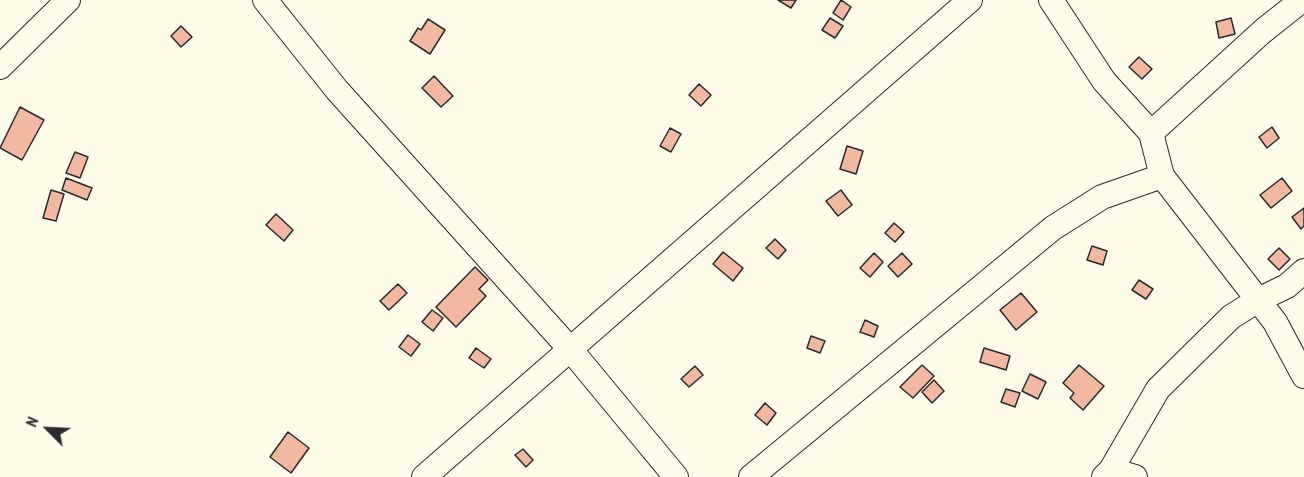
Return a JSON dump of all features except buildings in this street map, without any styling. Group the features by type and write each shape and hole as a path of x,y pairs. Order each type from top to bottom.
{"street":[{"path":"0,67 68,0"},
{"path":"265,0 337,90 570,349 676,477"},
{"path":"424,477 970,0"},
{"path":"1051,0 1104,81 1151,134 1162,176 1275,322 1304,376"},
{"path":"1151,134 1263,31 1302,0"},
{"path":"751,477 1053,228 1102,197 1162,176"},
{"path":"1135,477 1108,474 1158,389 1231,317 1287,286 1304,271"}]}
